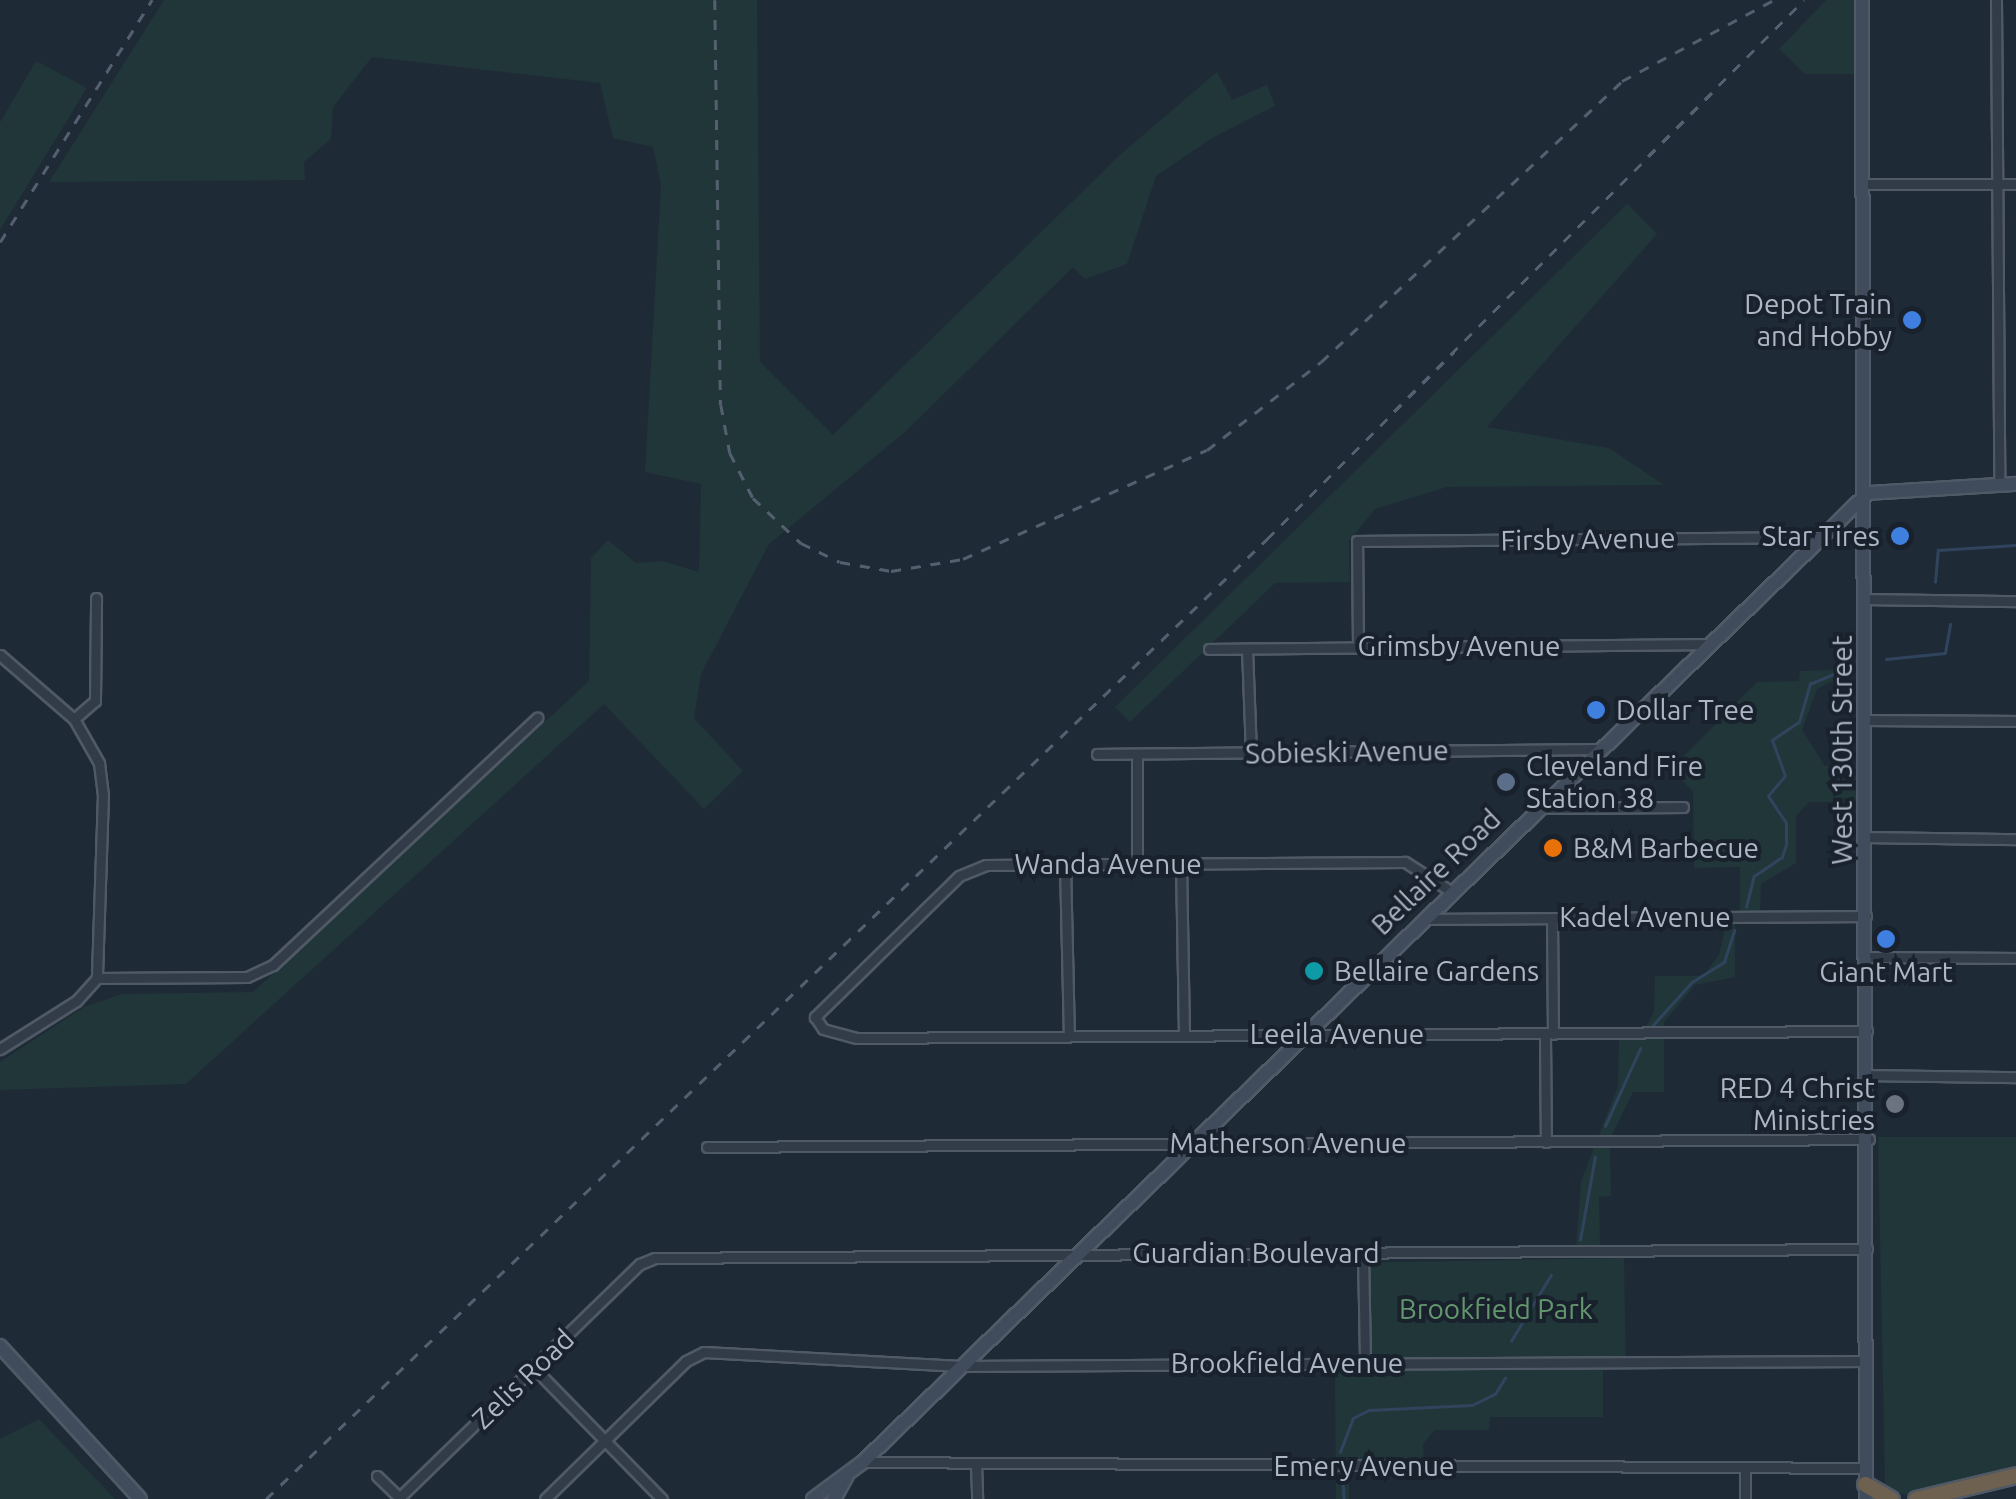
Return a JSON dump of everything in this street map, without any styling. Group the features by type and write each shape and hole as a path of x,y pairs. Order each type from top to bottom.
{"highway":[{"path":"1916,1499 2016,1474"},
{"path":"1865,1484 1891,1499"}],"main road":[{"name":"West 130th Street","path":"1862,0 1868,494 1865,1484"},
{"path":"1868,494 2016,484"},
{"name":"Bellaire Road","path":"813,1499 863,1462 1818,537 1868,494"},
{"path":"0,1346 140,1499"},
{"name":"Bellaire Road","path":"834,1499 848,1476"}],"street":[{"path":"1996,0 2000,485"},
{"path":"1864,184 2016,184"},
{"name":"Firsby Avenue","path":"1358,646 1356,542 1818,537"},
{"path":"74,719 94,700 96,598"},
{"path":"1866,599 2016,600"},
{"name":"Grimsby Avenue","path":"1209,649 1709,644"},
{"path":"1247,648 1251,754"},
{"path":"0,655 74,719 98,764 103,794 97,978 76,1000 0,1050"},
{"path":"97,978 247,977 273,965 537,718"},
{"path":"1868,720 2016,722"},
{"name":"Sobieski Avenue","path":"1097,754 1597,750"},
{"path":"1137,864 1138,754"},
{"path":"1540,808 1684,806"},
{"path":"1868,837 2016,838"},
{"name":"Wanda Avenue","path":"815,1017 970,869 1065,864 1405,862 1452,892"},
{"path":"1180,863 1184,1034"},
{"path":"1065,864 1068,1036"},
{"name":"Kadel Avenue","path":"1423,919 1866,916"},
{"path":"1546,1142 1552,918"},
{"path":"1866,957 2016,958"},
{"name":"Leeila Avenue","path":"815,1017 823,1029 858,1038 1867,1031"},
{"path":"1868,1076 2016,1078"},
{"name":"Matherson Avenue","path":"707,1148 1869,1139"},
{"name":"Guardian Boulevard","path":"646,1260 1077,1253 1867,1249"},
{"path":"1363,1254 1365,1362"},
{"name":"Zelis Road","path":"400,1498 646,1260"},
{"name":"Brookfield Avenue","path":"604,1441 690,1358 708,1352 961,1366 1867,1361"},
{"path":"534,1368 662,1499"},
{"path":"545,1499 604,1441"},
{"name":"Emery Avenue","path":"863,1462 1745,1468 1865,1484"},
{"path":"976,1464 977,1499"},
{"path":"1745,1468 1745,1499"},
{"path":"377,1476 400,1498"}],"green space":[{"path":"164,0 757,0 760,362 833,435 1120,155 1217,72 1232,100 1267,85 1275,106 1212,138 1156,176 1127,264 1085,279 1073,267 905,432 769,544 701,674 694,718 743,771 704,809 604,704 186,1084 0,1090 0,1062 84,1007 122,994 253,992 589,681 591,558 608,540 636,563 662,561 699,572 701,484 645,472 661,185 653,147 613,138 600,83 372,57 333,107 331,139 304,162 305,180 49,182"},
{"path":"1826,0 1858,0 1858,74 1805,74 1779,49"},
{"path":"36,61 87,88 0,230 0,122"},
{"path":"1627,204 1657,234 1487,427 1609,448 1664,485 1447,487 1375,509 1349,541 1350,582 1275,583 1130,722 1115,707"},
{"path":"1852,661 1852,672 1817,689 1802,730 1825,766 1858,766 1859,802 1809,802 1796,816 1796,863 1761,884 1760,915 1740,915 1740,867 1694,868 1693,791 1671,769 1757,682 1799,681 1800,671 1832,670"},
{"path":"1735,919 1735,977 1695,985 1664,1022 1664,1092 1633,1092 1610,1139 1611,1196 1599,1197 1600,1247 1576,1247 1581,1181 1618,1086 1619,1039 1640,1039 1654,1011 1655,976 1703,976 1719,955 1727,920"},
{"path":"1878,1137 2016,1137 2016,1465 1905,1495 1885,1485"},
{"name":"Brookfield Park","path":"1624,1258 1626,1357 1370,1361 1368,1262"},
{"path":"1603,1369 1603,1417 1490,1417 1489,1430 1435,1430 1423,1444 1424,1463 1349,1462 1349,1499 1336,1499 1335,1371"},
{"path":"39,1419 115,1499 0,1499 0,1439"}],"waterway":[{"path":"1935,582 1938,550 2016,545"},
{"path":"1886,659 1945,653 1950,624"},
{"path":"1746,907 1754,876 1782,857 1786,845 1786,823 1768,796 1785,776 1772,740 1799,722 1810,684 1838,672"},
{"path":"1653,1025 1692,982 1724,962 1734,931"},
{"path":"1605,1126 1640,1049"},
{"path":"1580,1240 1595,1157"},
{"path":"1511,1341 1551,1275"},
{"path":"1340,1452 1353,1418 1369,1410 1472,1405 1495,1394 1505,1378"},
{"path":"1343,1479 1344,1499"}],"railway":[{"path":"0,242 152,0"},
{"path":"715,0 721,405 730,453 753,498 801,543 840,562 891,571 963,559 1207,450 1321,362 1622,81 1774,0"},
{"path":"266,1499 1267,539 1804,0"}],"place":[{"name":"Depot Train and Hobby","path":"1912,320"},
{"name":"Star Tires","path":"1900,536"},
{"name":"Dollar Tree","path":"1596,710"},
{"name":"Cleveland Fire Station 38","path":"1506,782"},
{"name":"B&M Barbecue","path":"1553,848"},
{"name":"Giant Mart","path":"1886,939"},
{"name":"Bellaire Gardens","path":"1314,971"},
{"name":"RED 4 Christ Ministries","path":"1895,1104"}]}
